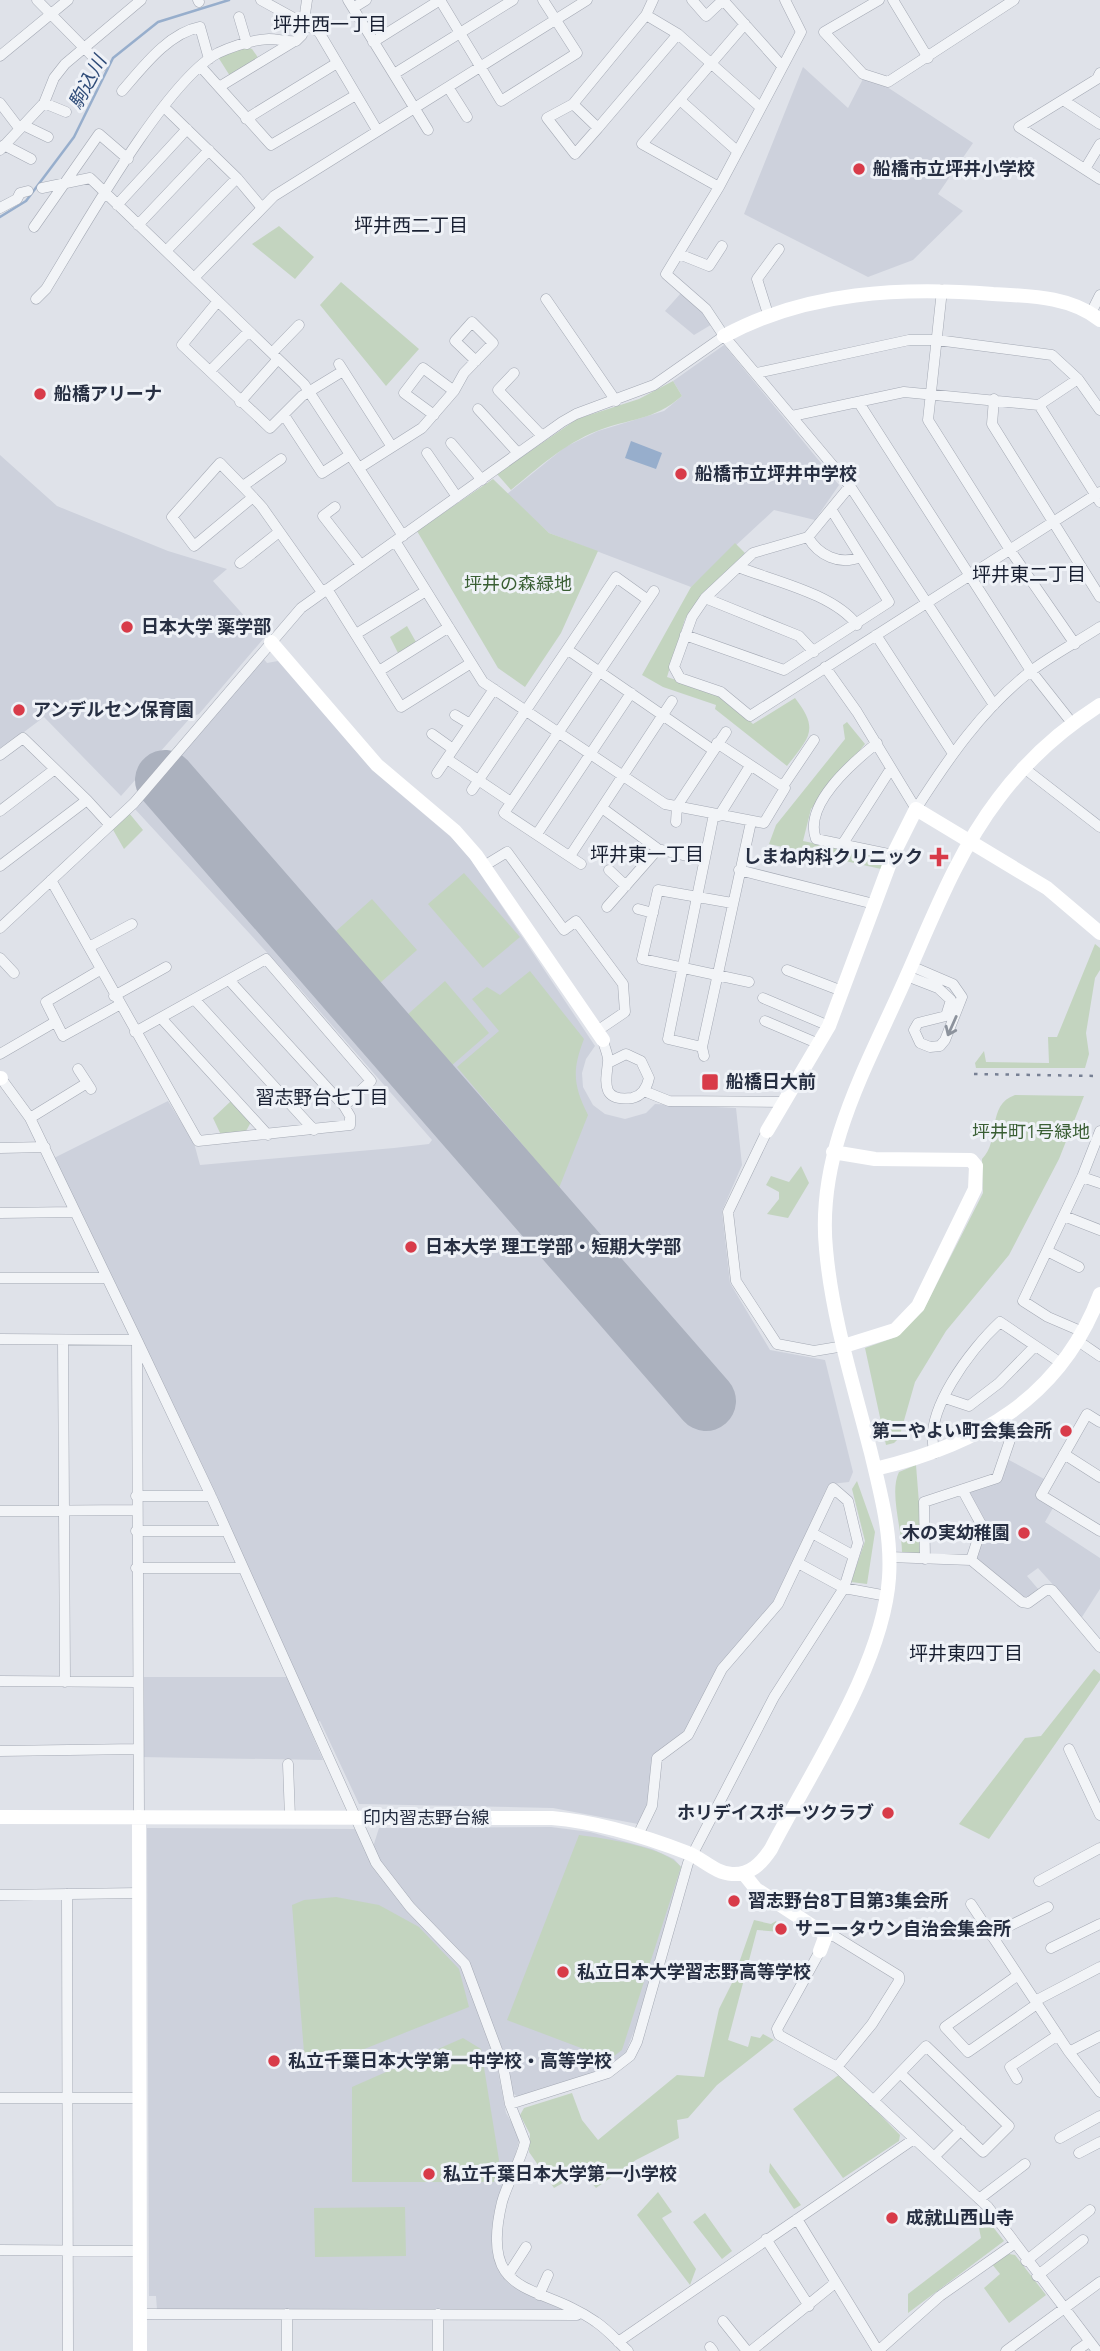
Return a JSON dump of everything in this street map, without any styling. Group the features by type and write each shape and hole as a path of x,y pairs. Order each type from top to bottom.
{"street":[{"path":"37,0 102,66"},
{"path":"0,56 68,0"},
{"path":"261,0 319,32 377,130"},
{"path":"219,88 302,35 307,0"},
{"path":"366,0 351,4 428,130"},
{"path":"373,42 440,0 501,101 577,53 543,0"},
{"path":"394,74 513,0"},
{"path":"194,278 274,196 587,0"},
{"path":"653,0 646,15 573,104 547,118 575,154 678,34"},
{"path":"692,0 706,16 723,0 782,66"},
{"path":"785,0 801,32 719,187 666,274 706,309 724,335 850,486 994,705"},
{"path":"878,0 824,32 863,74 888,82 1014,0"},
{"path":"893,0 928,58"},
{"path":"31,159 2,147 44,103 54,78 138,1"},
{"path":"646,15 678,34 760,106"},
{"path":"239,17 247,44"},
{"path":"719,187 642,144 745,24"},
{"path":"122,91 145,64 188,29 200,27 205,63 219,88 271,145 356,95"},
{"path":"36,299 46,289 105,193 164,107 205,63 247,44 270,39 296,41"},
{"path":"246,119 337,63"},
{"path":"1100,73 1097,79 1019,127 1100,179"},
{"path":"448,87 467,117"},
{"path":"680,100 737,151"},
{"path":"1063,100 1100,124"},
{"path":"0,103 21,127 48,137"},
{"path":"44,103 66,112"},
{"path":"573,104 598,128"},
{"path":"164,107 237,178 262,208"},
{"path":"117,205 187,129"},
{"path":"34,227 100,134 128,159"},
{"path":"1085,169 1100,145"},
{"path":"138,225 209,150"},
{"path":"41,188 90,178 310,391 359,468 426,591 483,682 664,804 751,822 764,823 785,788 783,786 814,740"},
{"path":"166,251 237,178"},
{"path":"0,208 17,199 20,193 28,191"},
{"path":"678,254 709,267 722,246"},
{"path":"768,314 757,279 779,250"},
{"path":"942,290 928,420 1010,550 1074,644"},
{"path":"0,928 134,803 301,608 482,480 517,452 576,414 654,385 724,335 768,314 810,303 871,293 942,290 1039,297 1096,316 1100,295"},
{"path":"546,299 616,401"},
{"path":"218,302 182,345 270,428 341,367 392,447"},
{"path":"240,402 299,324"},
{"path":"210,371 249,331"},
{"path":"757,373 909,340 937,340 1052,355 1078,379 1100,410"},
{"path":"359,468 422,428 454,391 464,373 476,362"},
{"path":"434,415 404,393 423,368 454,391"},
{"path":"513,373 498,390 542,436"},
{"path":"792,416 904,392 1039,405 1078,379"},
{"path":"994,399 992,424 1100,597"},
{"path":"859,403 1031,671 1072,723"},
{"path":"850,486 808,537 753,553 705,598 692,617 674,667 680,678 721,692 750,716 1052,523 1099,496 1039,405"},
{"path":"478,409 517,452"},
{"path":"284,415 322,473 350,455"},
{"path":"451,443 482,480"},
{"path":"428,453 457,498"},
{"path":"243,486 281,459"},
{"path":"253,497 194,546 172,517 220,463 253,497 325,590 401,707 471,663"},
{"path":"335,507 323,516 361,565"},
{"path":"685,635 784,670 858,625 889,602 831,509"},
{"path":"240,563 279,532"},
{"path":"808,537 814,548 829,556 844,560 860,557"},
{"path":"738,567 834,603 858,625"},
{"path":"472,790 616,577 651,596 504,813 581,864"},
{"path":"356,634 426,591"},
{"path":"705,598 799,636 814,652"},
{"path":"379,671 449,627"},
{"path":"833,1152 875,1159 971,1160 976,1166 975,1189 918,1306 895,1330 844,1346 814,1351 777,1344 736,1281 728,1212 767,1132 829,1026 893,855 916,808 952,752 994,705 1031,671 1100,627"},
{"path":"876,635 952,752"},
{"path":"271,642 377,765 455,831 484,866 600,1036 618,1056"},
{"path":"568,650 663,715 783,786"},
{"path":"825,667 877,743 890,770 916,808 1047,887 1100,933"},
{"path":"437,773 494,689"},
{"path":"537,835 631,693"},
{"path":"570,856 672,701"},
{"path":"744,1874 760,1864 771,1849 860,1679 879,1631 887,1596 887,1523 831,1292 825,1246 827,1195 833,1152 853,1094 970,840 1024,768 1072,723 1100,705"},
{"path":"455,715 470,724"},
{"path":"676,822 677,806 726,732"},
{"path":"432,734 453,749"},
{"path":"0,755 23,737 108,823"},
{"path":"877,743 851,763 814,811 811,827 816,839 893,855"},
{"path":"447,759 511,802"},
{"path":"750,765 716,815 703,860 668,1039 703,1051 716,976 751,822"},
{"path":"1024,768 1100,827"},
{"path":"0,811 55,769"},
{"path":"842,845 890,770"},
{"path":"1,863 87,800"},
{"path":"602,808 658,849 703,860"},
{"path":"607,907 658,849"},
{"path":"484,866 506,852 564,930 576,921 623,984 625,1012 600,1036"},
{"path":"609,870 626,886"},
{"path":"739,870 874,904"},
{"path":"51,880 198,1142 350,1125 350,1116 344,1106 229,980"},
{"path":"732,903 658,890 642,959 749,982"},
{"path":"638,909 653,913"},
{"path":"89,947 132,924"},
{"path":"0,958 15,973"},
{"path":"135,1032 266,959 372,1081 344,1106"},
{"path":"100,970 46,1002 62,1036 166,967"},
{"path":"787,970 842,991"},
{"path":"909,971 953,984 962,997 945,1040 940,1046 930,1047 920,1043 914,1030 918,1023 946,1016 951,1000 939,988 909,971"},
{"path":"763,998 829,1026"},
{"path":"195,1000 314,1130"},
{"path":"161,1018 268,1135"},
{"path":"765,1021 819,1044"},
{"path":"0,1054 55,1022"},
{"path":"600,1036 608,1063 604,1076 610,1092 619,1098 629,1098 643,1091 649,1078 646,1066 634,1056 618,1056 608,1063"},
{"path":"30,1118 89,1086 78,1069"},
{"path":"0,1078 30,1118 137,1339 211,1496 376,1864 410,1907 465,1964 503,2066 510,2104 525,2142 504,2196 498,2236 500,2261 508,2275 522,2287 596,2321 628,2351"},
{"path":"643,1091 669,1101 784,1102"},
{"path":"1100,1131 1082,1177 1023,1301 1080,1336 1100,1356"},
{"path":"0,1148 45,1147"},
{"path":"1082,1177 1100,1183"},
{"path":"0,1213 75,1212"},
{"path":"1064,1216 1100,1230"},
{"path":"1047,1251 1079,1267"},
{"path":"0,1278 106,1278"},
{"path":"875,1469 935,1453 1004,1419 1033,1394 1061,1363 1080,1336 1100,1294"},
{"path":"935,1453 931,1442 944,1398 975,1346 1000,1322 1061,1363"},
{"path":"0,1339 137,1339"},
{"path":"137,1339 140,2351"},
{"path":"62,1340 65,1682"},
{"path":"944,1398 969,1406 999,1383 1035,1346"},
{"path":"1100,1422 1087,1414 1041,1495 1100,1531"},
{"path":"925,1559 924,1502 997,1478 1011,1437 1004,1419"},
{"path":"1063,1454 1100,1477"},
{"path":"510,2104 608,2073 629,2056 645,2020 692,1855 775,1696 844,1588 858,1543 848,1501 838,1490 833,1489 778,1604 722,1669 688,1735 657,1758 652,1806 638,1835"},
{"path":"962,1491 982,1525 971,1560"},
{"path":"136,1496 211,1496"},
{"path":"0,1511 136,1510"},
{"path":"136,1531 225,1531"},
{"path":"812,1533 854,1556"},
{"path":"889,1557 971,1560 1022,1602 1028,1603 1046,1590 1052,1590 1100,1647"},
{"path":"798,1563 844,1588 887,1596"},
{"path":"136,1568 241,1568"},
{"path":"0,1681 137,1682"},
{"path":"0,1751 137,1749"},
{"path":"1069,1749 1100,1815"},
{"path":"288,1765 290,1817"},
{"name":"印内習志野台線","path":"0,1817 552,1818 592,1823 638,1835 692,1855 726,1873 744,1874 756,1889 822,1940"},
{"path":"1039,1881 1100,1848"},
{"path":"0,1895 140,1893"},
{"path":"67,1894 68,2351"},
{"path":"971,1905 1069,2052 1100,2092"},
{"path":"991,1935 1048,1907"},
{"path":"1051,1948 1100,1924"},
{"path":"837,2067 872,2024 899,1981 899,1976 834,1936 822,1940 777,2029 779,2035 837,2067 979,2199 1097,2351"},
{"path":"1018,1975 944,2027 968,2052 1036,2003 1100,1967"},
{"path":"1017,2079 1010,2067 1058,2035"},
{"path":"1069,2052 1100,2036"},
{"path":"873,2101 926,2046 1009,2126 983,2151 900,2073"},
{"path":"0,2098 140,2098"},
{"path":"1060,2138 1100,2116"},
{"path":"934,2156 961,2130"},
{"path":"618,2342 914,2139"},
{"path":"1079,2153 1100,2141"},
{"path":"979,2199 1025,2164"},
{"path":"1026,2260 1090,2210"},
{"path":"797,2219 878,2351 940,2296 1014,2244"},
{"path":"766,2239 809,2306"},
{"path":"1037,2276 1083,2241"},
{"path":"508,2275 526,2247"},
{"path":"0,2250 140,2251"},
{"path":"539,2295 548,2275"},
{"path":"1006,2351 1100,2282"},
{"path":"723,2321 749,2351 835,2283"},
{"path":"140,2314 582,2315"},
{"path":"287,2314 287,2351"},
{"path":"438,2314 438,2351"},
{"path":"1076,2351 1089,2342"}],"shaded area":[{"name":"船橋市立坪井小学校","path":"803,67 848,108 863,79 884,85 973,143 938,194 963,211 913,260 868,277 744,214"},
{"path":"681,293 714,323 694,335 665,311"},
{"name":"船橋市立坪井中学校","path":"724,345 839,485 815,520 774,510 691,587 549,533 507,494 565,447 598,431 664,411 682,396 673,381"},
{"name":"日本大学 薬学部","path":"0,455 57,506 168,551 227,569 213,581 264,638 199,714 191,717 121,796 44,717 0,750"},
{"name":"日本大学 理工学部・短期大学部","path":"263,658 267,663 278,661 372,770 452,838 471,860 595,1046 586,1059 582,1073 583,1087 593,1105 605,1114 625,1119 646,1113 655,1104 736,1108 742,1165 722,1211 730,1283 770,1350 825,1360 853,1472 849,1482 831,1484 775,1601 718,1668 685,1733 654,1757 648,1804 638,1824 553,1808 359,1804 320,1721 316,1722 54,1158 168,1101 194,1143 200,1165 394,1148 429,1144 432,1140 295,983 134,808"},
{"name":"木の実幼稚園","path":"1009,1460 1046,1480 1038,1495 1054,1506 1045,1522 1100,1558 1100,1589 1082,1617 1038,1568 1027,1576 1039,1590 1029,1598 1024,1598 976,1557 988,1526 970,1494 971,1490 1001,1479"},
{"path":"141,1677 287,1677 323,1760 140,1757"},
{"name":"私立日本大学習志野高等学校","path":"551,1827 590,1832 652,1849 674,1859 681,1867 643,2009 625,2054 603,2071 518,2097 511,2092 468,1961 413,1905 372,1850 379,1828"},
{"name":"私立千葉日本大学第一中学校・高等学校","path":"147,1828 356,1829 373,1865 462,1966 495,2055 506,2113 520,2137 494,2236 506,2278 513,2285 565,2311 157,2310 156,2296 149,2296"}],"green space":[{"path":"246,47 252,49 259,59 230,76 218,57"},
{"path":"279,226 314,257 295,279 252,244"},
{"path":"341,282 419,349 386,386 320,305"},
{"path":"673,381 682,396 671,404 651,415 585,436 552,457 511,490 497,474 577,419 639,399"},
{"name":"坪井の森緑地","path":"493,479 549,533 598,551 561,633 525,687 498,668 417,531"},
{"path":"735,543 745,553 701,596 685,619 667,677 721,695 753,724 795,698 807,718 809,733 787,766 715,709 716,705 663,687 642,675 691,587"},
{"path":"407,626 416,642 398,653 390,637"},
{"path":"847,722 865,744 811,809 803,841 885,858 881,869 769,844 776,825 845,739 843,725"},
{"path":"129,813 143,830 124,849 112,828"},
{"path":"464,873 520,937 483,968 428,904"},
{"path":"372,899 417,950 380,983 335,932"},
{"path":"1095,944 1100,948 1100,970 1095,978 1086,1033 1089,1054 1085,1068 976,1068 975,1063 984,1051 986,1062 1049,1063 1048,1037 1057,1037"},
{"path":"530,971 584,1039 577,1060 576,1077 579,1095 588,1115 559,1188 457,1067 499,1031 472,999 487,987 500,995"},
{"path":"445,981 489,1033 451,1066 407,1015"},
{"name":"坪井町1号緑地","path":"1015,1095 1084,1096 1059,1159 1009,1255 946,1331 915,1382 899,1438 886,1445 865,1348 896,1337 923,1311 983,1193 982,1159 988,1151 1000,1107"},
{"path":"231,1101 251,1122 246,1131 221,1135 213,1118"},
{"path":"801,1166 809,1183 788,1218 767,1214 779,1199 779,1192 766,1185 771,1176 789,1182"},
{"path":"916,1465 923,1554 902,1552 895,1490 899,1472"},
{"path":"857,1481 875,1532 867,1584 851,1582 865,1541 852,1489"},
{"path":"1094,1669 1100,1674 1100,1680 989,1839 959,1824 1025,1738 1041,1736"},
{"path":"579,1835 649,1849 674,1860 681,1867 622,2050 610,2059 507,2020"},
{"path":"336,1897 379,1905 419,1927 459,1969 469,2007 327,2064 304,2052 292,1905 304,1900"},
{"path":"754,1920 771,1924 776,1921 781,1932 757,1930 728,2040 748,2047 751,2036 760,2038 763,2034 774,2040 717,2085 688,2118 677,2120 679,2138 636,2160 596,2188 582,2172 554,2188 529,2152 530,2134 520,2115 524,2108 572,2093 582,2120 598,2140 677,2075 704,2077 719,2009 732,1983"},
{"path":"463,2038 481,2049 499,2160 494,2182 352,2182 352,2087"},
{"path":"840,2074 900,2135 899,2141 843,2178 793,2109"},
{"path":"770,2163 801,2205 794,2209 769,2172"},
{"path":"658,2192 672,2212 662,2218 696,2269 690,2285 637,2215"},
{"path":"405,2207 406,2256 315,2257 314,2208"},
{"path":"705,2213 732,2251 722,2259 693,2222"},
{"path":"993,2227 1004,2241 908,2313 908,2294 981,2238 979,2228"},
{"path":"1009,2254 1015,2255 1046,2295 1009,2323 984,2288 1000,2274 991,2263"}],"water":[{"path":"631,441 662,453 656,469 625,458"}],"waterway":[{"name":"駒込川","path":"0,217 26,201 74,137 113,58 158,22 229,0"}],"runway":[{"path":"165,780 706,1401"}],"railway":[{"path":"974,1074 1100,1076"}],"place":[{"name":"船橋市立坪井小学校","path":"859,169"},
{"name":"船橋アリーナ","path":"40,394"},
{"name":"船橋市立坪井中学校","path":"681,474"},
{"name":"日本大学 薬学部","path":"127,627"},
{"name":"アンデルセン保育園","path":"19,710"},
{"name":"しまね内科クリニック","path":"939,857"},
{"name":"船橋日大前","path":"710,1082"},
{"name":"日本大学 理工学部・短期大学部","path":"411,1247"},
{"name":"第二やよい町会集会所","path":"1066,1431"},
{"name":"木の実幼稚園","path":"1024,1533"},
{"name":"ホリデイスポーツクラブ","path":"888,1813"},
{"name":"習志野台8丁目第3集会所","path":"734,1901"},
{"name":"サニータウン自治会集会所","path":"781,1929"},
{"name":"私立日本大学習志野高等学校","path":"563,1972"},
{"name":"私立千葉日本大学第一中学校・高等学校","path":"274,2061"},
{"name":"私立千葉日本大学第一小学校","path":"429,2174"},
{"name":"成就山西山寺","path":"892,2218"}],"district":[{"name":"坪井西一丁目","path":"330,24"},
{"name":"坪井西二丁目","path":"411,225"},
{"name":"坪井東二丁目","path":"1029,574"},
{"name":"坪井東一丁目","path":"647,854"},
{"name":"習志野台七丁目","path":"322,1097"},
{"name":"坪井東四丁目","path":"966,1653"}]}
